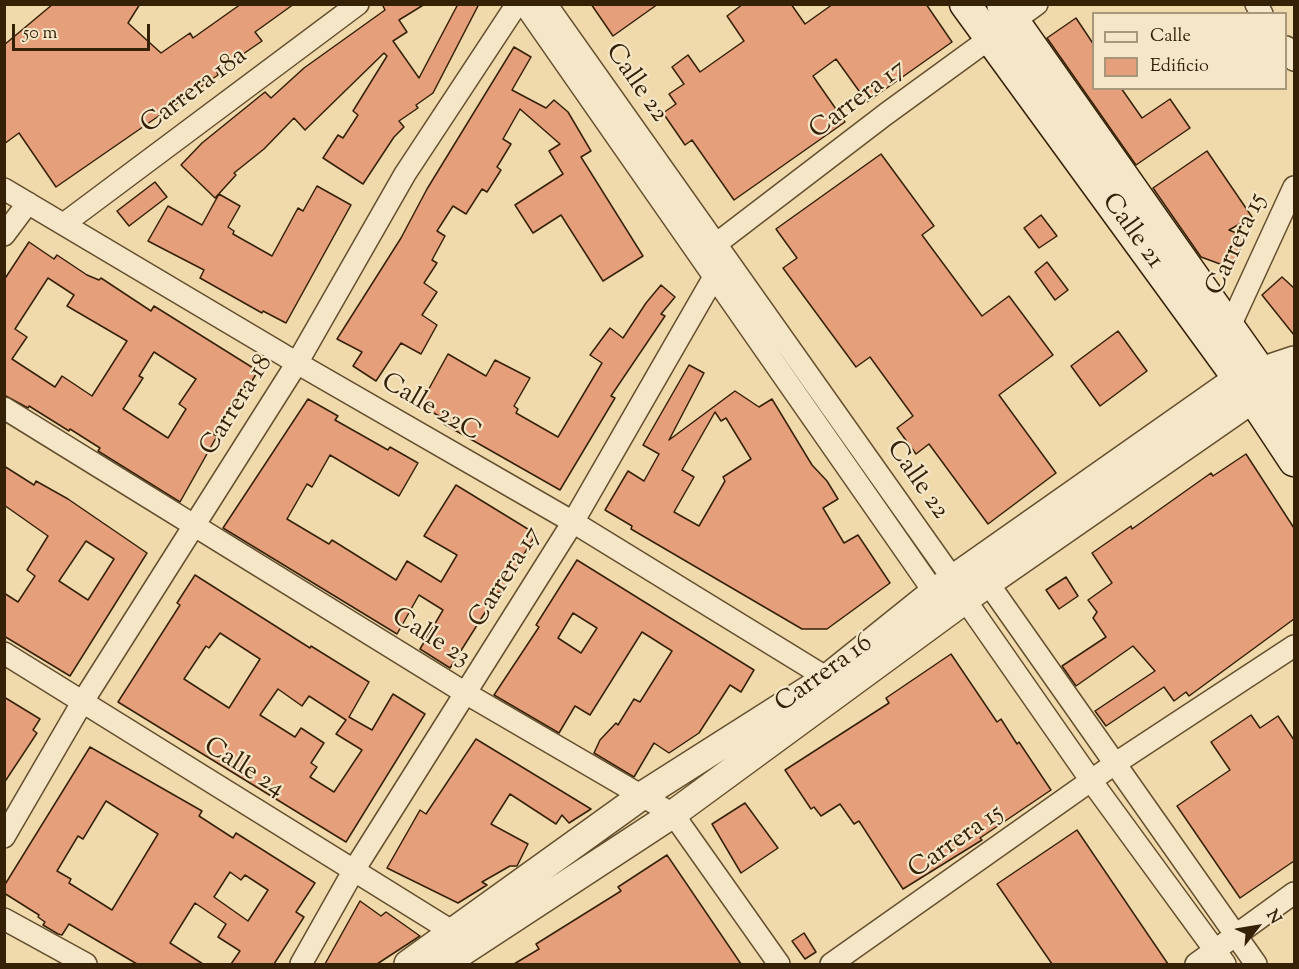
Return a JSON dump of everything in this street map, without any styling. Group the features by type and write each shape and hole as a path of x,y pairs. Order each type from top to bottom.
{"main road":[{"name":"Calle 21","path":"965,4 989,38 1294,419"},
{"name":"Calle 21","path":"1017,10 1230,326 1264,384 1294,461"}],"street":[{"name":"Carrera 18a","path":"65,223 358,4"},
{"name":"Carrera 18","path":"4,837 83,701 297,363 405,174 518,4"},
{"name":"Calle 22","path":"524,4 714,277 951,591 1221,958"},
{"name":"Calle 22","path":"546,4 716,244 951,591"},
{"name":"Carrera 17","path":"716,244 989,38 1017,10"},
{"name":"Carrera 15","path":"1230,326 1294,187"},
{"name":"Calle 22C","path":"4,189 65,223 297,363 573,522 827,678"},
{"path":"4,235 28,203"},
{"name":"Carrera 17","path":"301,964 354,870 467,694 573,522 714,277"},
{"path":"1264,384 1294,360"},
{"name":"Carrera 16","path":"444,964 673,814 951,591 988,583 1264,384"},
{"name":"Carrera 16","path":"408,964 643,795 827,678 951,591 1264,384"},
{"name":"Calle 23","path":"4,408 467,694 673,814 779,964"},
{"path":"988,583 1113,765 1256,964"},
{"name":"Carrera 15","path":"831,964 1113,765 1294,646"},
{"name":"Calle 24","path":"4,653 453,932"},
{"path":"1196,964 1221,958 1235,935 1294,893"},
{"path":"4,918 86,964"}],"building":[{"path":"53,4 140,4 128,23 161,53 190,33 193,38 241,4 294,4 255,32 262,41 217,72 218,75 56,187 19,133 4,144 4,45"},
{"path":"382,4 425,4 399,20 407,32 393,41 419,78 458,4 479,4 433,93 416,105 418,108 399,121 404,127 394,137 363,184 323,158 338,135 343,138 358,115 353,111 387,56 384,53 305,130 294,118 264,149 234,173 236,175 215,198 181,165 202,143 265,92 271,98 304,68 385,10"},
{"path":"591,4 658,4 613,36"},
{"path":"743,4 791,4 805,24 833,4 926,4 952,42 867,102 836,59 813,76 845,122 734,200 692,140 685,145 663,113 676,104 669,94 684,84 672,67 688,55 700,72 744,41 727,16"},
{"path":"1076,18 1092,42 1092,90 1122,90 1142,118 1170,99 1190,128 1136,165 1047,38"},
{"path":"514,47 531,57 512,90 546,108 554,100 568,112 591,151 581,157 643,256 603,281 561,215 533,233 515,205 563,174 549,151 560,144 520,109 503,139 511,144 497,167 501,170 487,192 482,189 466,214 453,206 437,231 445,236 432,260 437,263 424,283 437,292 422,315 437,325 421,354 401,343 376,381 353,366 362,352 337,339 401,238 427,189"},
{"path":"1207,151 1252,217 1229,230 1246,237 1231,268 1201,257 1153,188"},
{"path":"881,154 934,226 922,235 982,316 1009,296 1053,355 999,395 1056,473 988,524 929,444 916,454 897,428 913,416 870,357 856,367 783,268 797,258 776,229"},
{"path":"155,182 167,197 129,226 117,211"},
{"path":"317,186 351,205 286,323 263,311 262,313 200,278 204,270 148,241 168,206 202,225 219,194 240,206 228,227 234,231 233,234 272,256 298,208 303,211"},
{"path":"1041,215 1057,236 1039,248 1024,228"},
{"path":"29,242 54,259 57,255 87,275 99,280 101,278 151,311 154,306 258,371 246,391 242,389 213,434 217,436 180,502 98,451 100,448 70,429 69,431 29,406 28,408 4,395 4,280","holes":["48,278 74,295 67,306 127,341 92,396 62,376 55,387 12,359 27,337 15,329","154,352 196,379 179,404 186,409 168,438 123,409 143,378 139,376"]},
{"path":"1047,262 1068,290 1055,300 1035,272"},
{"path":"1282,277 1294,288 1294,335 1262,295"},
{"path":"661,285 675,297 661,314 665,316 611,396 615,398 560,490 444,424 446,420 420,405 448,354 486,376 495,360 530,378 514,406 518,409 516,413 558,437 602,363 590,355 610,328 623,338"},
{"path":"1118,331 1147,371 1100,406 1071,366"},
{"path":"689,365 704,373 669,440 735,391 759,407 772,399 812,465 827,481 838,499 823,508 844,543 858,535 890,583 827,629 802,629 631,529 632,526 605,510 628,471 644,481 659,454 643,445","holes":["715,412 721,421 726,418 751,459 723,477 725,481 699,526 674,512 694,477 682,470"]},
{"path":"308,399 338,416 335,420 388,450 390,447 418,463 399,496 330,455 312,487 307,484 287,519 329,544 332,540 396,580 407,561 441,582 457,555 424,536 456,485 536,534 501,593 498,592 450,668 420,649 443,610 419,595 397,634 223,528"},
{"path":"1246,454 1294,528 1294,619 1189,696 1186,692 1174,701 1164,687 1106,726 1095,711 1155,671 1133,646 1076,686 1062,666 1106,637 1093,618 1097,612 1088,600 1112,583 1092,553 1131,526 1132,529 1211,473 1213,476"},
{"path":"4,466 34,485 36,481 68,499 147,553 70,676 4,636 4,593 18,602 35,576 27,570 48,536 4,505","holes":["86,541 114,559 88,600 59,581"]},
{"path":"577,560 754,670 741,692 730,685 699,733 669,753 654,743 634,777 594,753 600,740 616,723 618,725 634,699 640,702 672,651 642,632 590,715 575,706 559,733 494,695 539,627 536,625","holes":["573,613 597,628 581,653 558,638"]},
{"path":"195,575 310,648 311,646 369,682 349,717 372,730 393,694 425,714 346,842 118,702 180,605 177,603","holes":["220,633 260,659 229,708 184,679 206,646 209,648","278,689 302,706 309,696 346,720 336,734 362,750 334,792 310,777 317,767 311,763 324,743 301,728 295,737 260,715"]},
{"path":"1066,577 1078,596 1059,609 1046,590"},
{"path":"951,654 997,722 1001,719 1051,790 980,838 982,840 903,889 859,821 854,824 840,804 821,816 814,807 811,809 785,770 889,703 886,698"},
{"path":"4,697 40,719 33,730 37,733 4,783"},
{"path":"1251,715 1260,728 1278,716 1294,740 1294,861 1240,898 1177,806 1230,770 1211,742"},
{"path":"476,739 591,809 569,823 562,815 556,824 510,794 491,824 528,844 517,866 510,866 482,882 487,885 458,903 387,868 420,810 426,814"},
{"path":"90,747 202,811 199,816 233,838 236,833 315,883 296,912 304,917 274,964 231,964 240,951 218,937 226,924 195,903 170,943 203,964 137,964 69,924 62,935 58,934 43,925 45,922 38,917 39,915 4,893 4,886","holes":["106,801 158,834 112,910 69,883 71,879 57,871 78,836 83,839","230,872 241,880 245,875 268,890 248,921 214,897"]},
{"path":"745,803 778,848 741,873 712,824"},
{"path":"1077,830 1168,964 1052,964 997,884"},
{"path":"667,855 741,964 514,964 539,949 536,944 621,891 618,887"},
{"path":"360,901 381,916 386,912 420,936 377,964 325,964"},
{"path":"804,933 816,952 805,959 792,941"}]}
